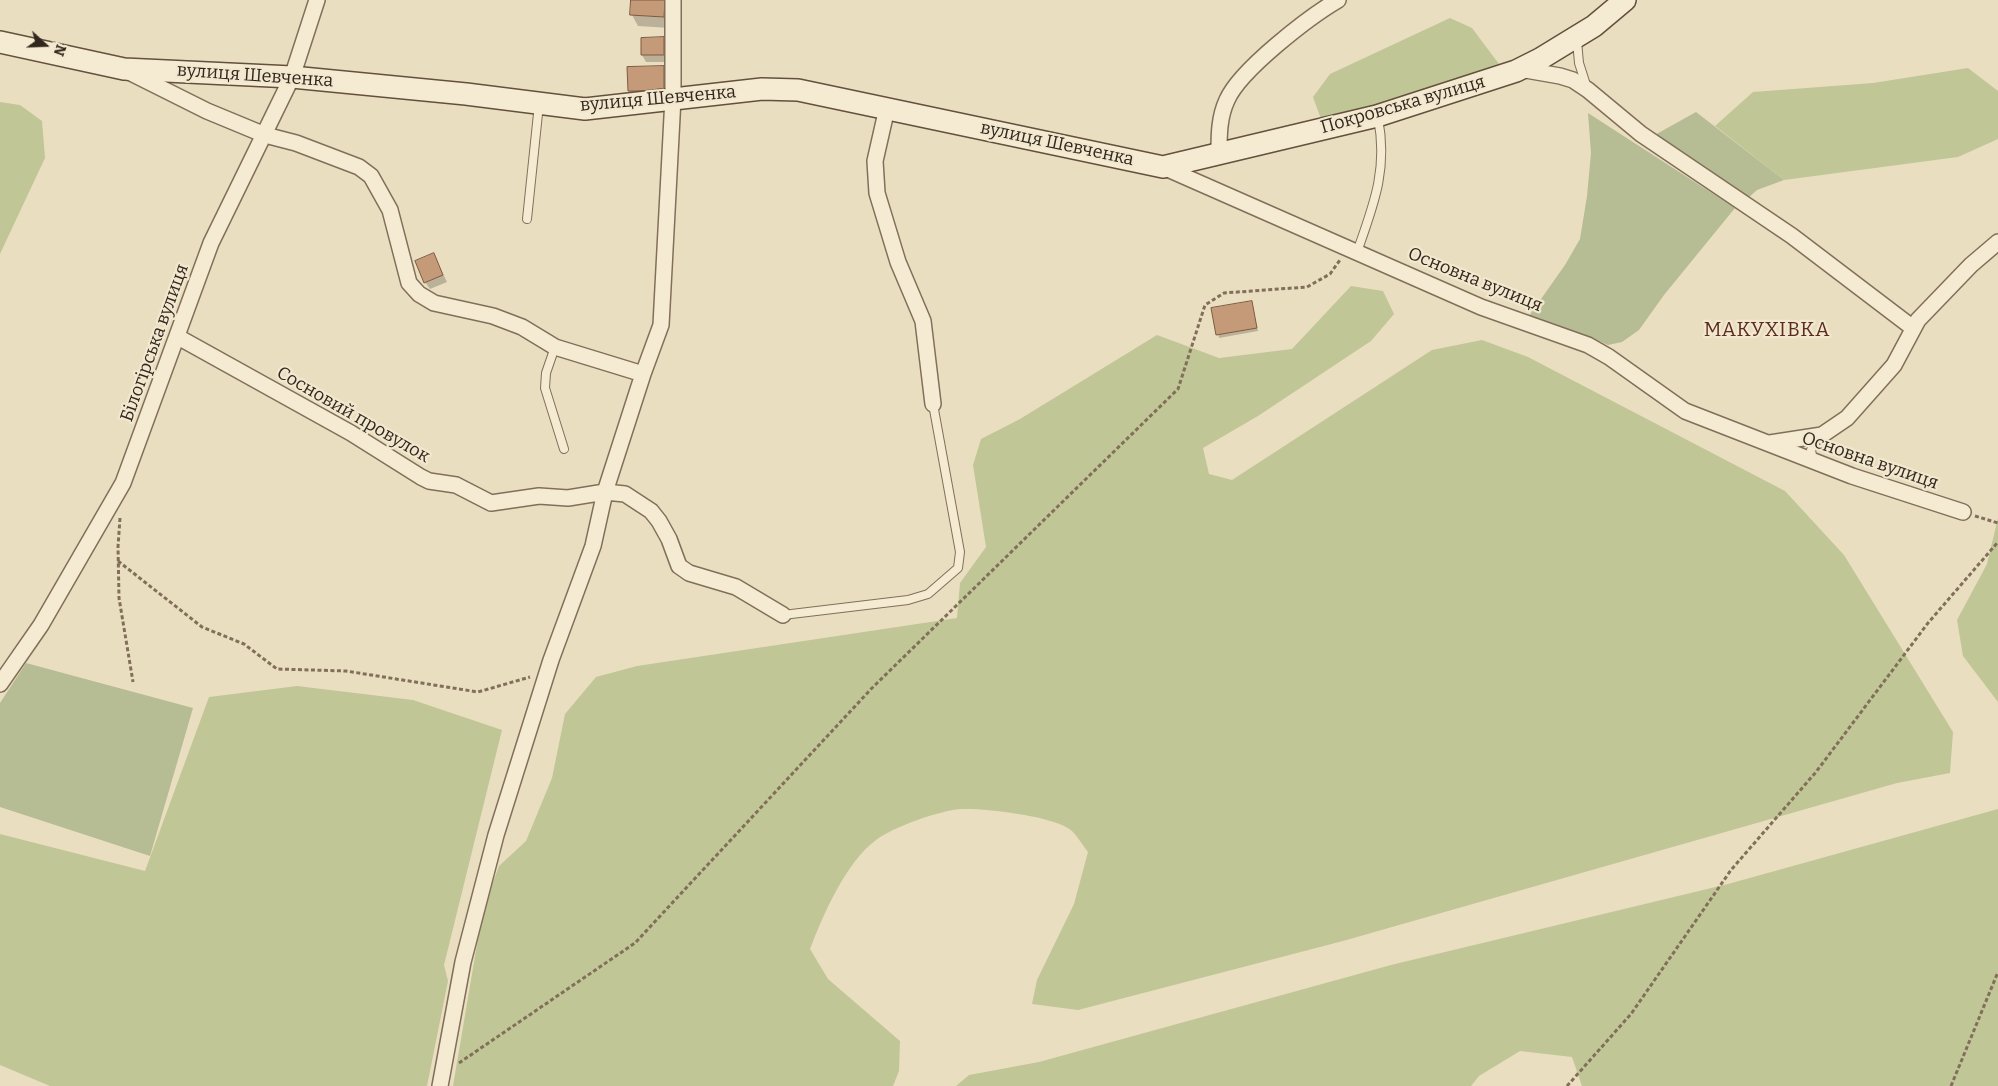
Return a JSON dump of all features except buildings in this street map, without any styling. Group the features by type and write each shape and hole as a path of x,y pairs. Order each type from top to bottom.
{"street":[{"name":"Білогірська вулиця","path":"0,684 41,625 123,482 178,338 211,243 292,77 317,0"},
{"path":"441,1080 463,962 496,835 547,671 593,546 605,492 661,324 673,98 673,0"},
{"path":"1219,153 1221,116 1227,99 1238,83 1281,41 1338,0"},
{"name":"Покровська вулиця","path":"1163,167 1377,116 1520,69 1594,26 1625,0"},
{"name":"вулиця Шевченка","path":"0,42 124,69 292,77 466,94 585,109 762,89 798,90 1163,167"},
{"path":"124,69 207,112 265,135 296,142 359,167 371,176 390,210 409,283 419,294 434,303 493,316 522,327 555,347 643,374"},
{"path":"1520,69 1573,80 1641,134 1792,236 1913,328"},
{"path":"886,108 875,161 877,193 898,262 923,321 933,404"},
{"name":"Основна вулиця","path":"1163,167 1482,307 1588,345 1609,356 1685,411 1813,462 1963,512"},
{"name":"Основна вулиця","path":"1765,444 1788,442 1822,435 1846,418 1894,365 1918,320 1965,272 1998,242"},
{"name":"Сосновий провулок","path":"178,338 351,433 429,481 456,485 491,503 539,496 568,498 605,492"},
{"path":"605,492 625,494 650,510 670,539 679,566 689,572 736,587 783,615"}],"lane":[{"path":"1577,36 1579,63 1588,90"},
{"path":"527,218 539,104"},
{"path":"1353,250 1377,193 1382,145 1377,116"},
{"path":"555,347 546,373 544,388 564,449"},
{"path":"783,615 908,600 928,594 958,568 960,552 933,404"},
{"path":"1813,462 1813,444 1822,435"}],"path":[{"path":"441,1080 634,944 872,688 1178,390 1204,305 1224,293 1307,287 1330,274 1353,250"},
{"path":"121,510 118,561 119,598 133,682"},
{"path":"1963,512 1998,523"},
{"path":"1567,1086 1631,1014 1730,870 1816,772 1928,623 1998,542"},
{"path":"118,561 202,627 244,644 277,669 346,671 478,692 547,671"},
{"path":"1951,1086 1998,972"}],"green space":[{"path":"1450,18 1472,28 1499,64 1414,95 1321,119 1313,97 1330,74"},
{"path":"1968,68 1998,91 1998,139 1958,157 1784,180 1715,126 1753,92 1873,83"},
{"path":"0,102 20,105 42,121 45,158 0,254"},
{"path":"1696,112 1784,180 1757,190 1747,199 1653,136"},
{"path":"1588,113 1735,208 1664,295 1639,330 1622,342 1608,345 1529,316 1565,265 1580,239 1591,153"},
{"path":"1351,286 1383,291 1394,314 1371,341 1258,416 1203,448 1209,474 1232,480 1432,350 1482,340 1528,357 1785,491 1844,555 1953,732 1950,773 1897,783 1343,941 1078,1010 1032,1004 1037,980 1074,904 1088,852 1072,831 1051,821 1002,812 972,809 953,810 930,816 894,830 876,840 865,850 845,875 810,949 828,979 900,1041 899,1071 893,1086 453,1086 483,909 499,866 526,841 552,778 565,714 596,677 637,666 957,618 960,583 986,547 973,465 981,439 1020,419 1157,335 1219,358 1292,349"},
{"path":"1998,518 1998,702 1963,656 1957,620 1987,564"},
{"path":"26,663 193,708 150,856 0,807 0,703"},
{"path":"297,686 413,700 502,730 444,965 448,981 427,1086 50,1086 0,1065 0,834 145,871 209,697"},
{"path":"1998,809 1998,1086 1582,1086 1572,1057 1520,1051 1479,1076 1471,1086 956,1086 969,1075 1039,1062 1391,965 1728,884"}],"district":[{"name":"МАКУХІВКА","path":"1767,330"}]}
